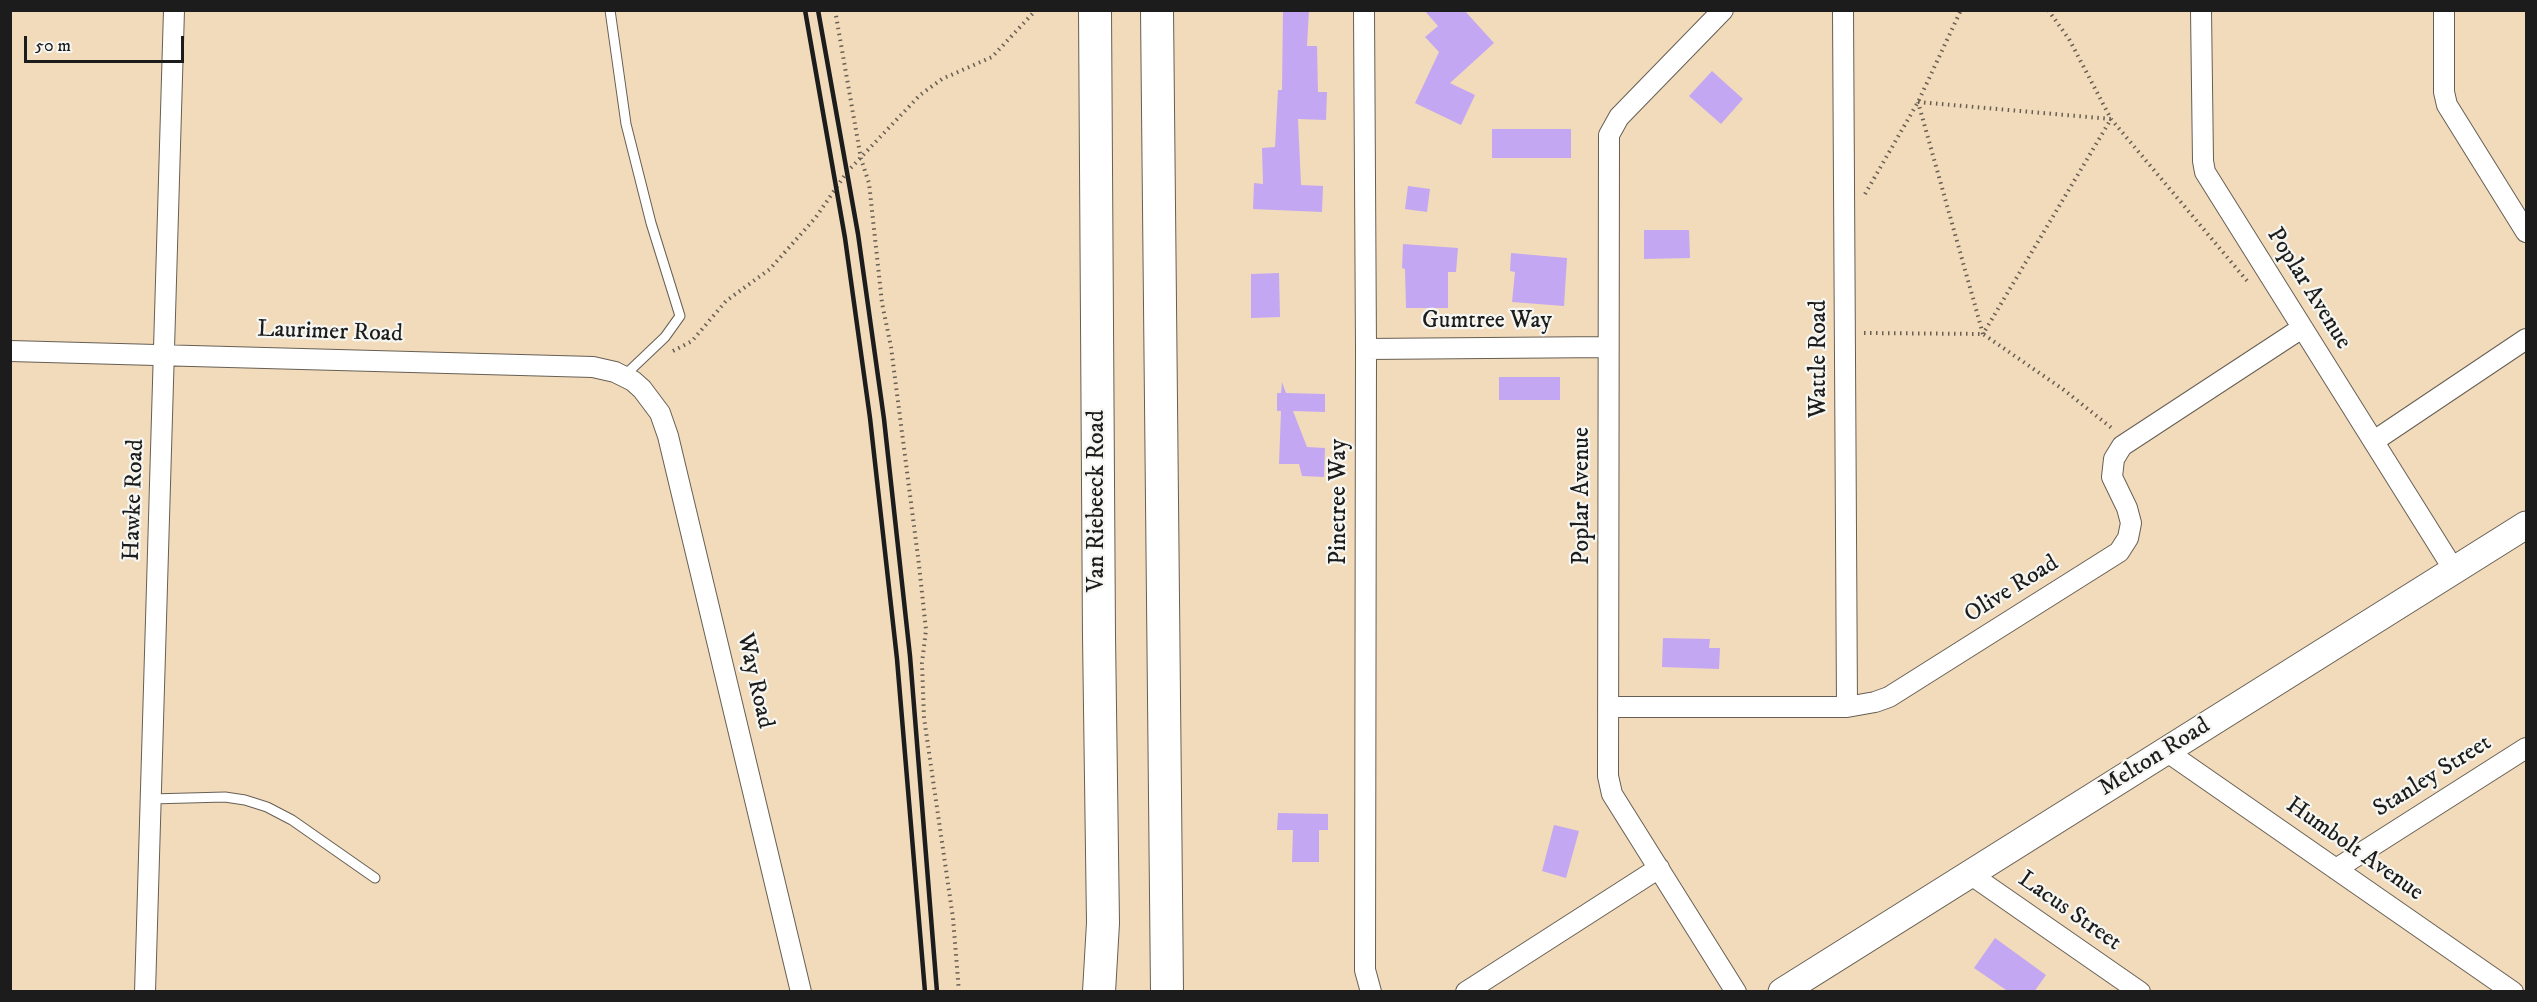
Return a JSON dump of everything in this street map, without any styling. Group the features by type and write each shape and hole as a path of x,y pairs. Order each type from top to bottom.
{"main road":[{"name":"Van Riebeeck Road","path":"1095,10 1103,923 1099,992"},
{"path":"1157,10 1167,992"}],"street":[{"name":"Hawke Road","path":"145,992 174,10"},
{"name":"Pinetree Way","path":"1364,10 1365,970 1371,992"},
{"name":"Poplar Avenue","path":"1723,10 1619,117 1611,128 1608,143 1608,707 1612,794 1736,992"},
{"name":"Wattle Road","path":"1843,10 1847,706"},
{"name":"Poplar Avenue","path":"2201,10 2205,172 2454,570"},
{"path":"2444,10 2444,92 2447,105 2526,232"},
{"name":"Olive Road","path":"1608,707 1847,706 1875,702 1888,697 2119,552 2128,538 2131,523 2127,508 2114,485 2112,468 2117,452 2128,441 2302,328"},
{"path":"2374,441 2526,339"},
{"name":"Gumtree Way","path":"1366,349 1608,347"},
{"name":"Laurimer Road","path":"10,351 593,367 624,375 642,389"},
{"name":"Way Road","path":"642,389 660,413 668,436 801,992"},
{"name":"Melton Road","path":"1782,992 2526,525"},
{"name":"Stanley Street","path":"2336,869 2526,748"},
{"name":"Humbolt Avenue","path":"2166,752 2513,992"},
{"path":"1466,992 1659,868"},
{"name":"Lacus Street","path":"1970,874 2140,992"}],"lane":[{"path":"610,10 626,124 651,223 680,316 665,337 624,375"},
{"path":"151,799 225,796 267,807 292,820 375,878"}],"path":[{"path":"835,10 861,159 870,183 882,303 891,347 919,565 926,630 922,663 924,718 928,759 951,907 959,992"},
{"path":"665,356 692,341 726,301 770,269 816,217 847,172 920,95 942,79 992,57 1036,10"},
{"path":"1844,207 1859,206 1918,102 1961,10"},
{"path":"2048,10 2069,39 2110,119 2252,287"},
{"path":"1918,102 2110,119"},
{"path":"1918,102 1983,334"},
{"path":"1983,334 2110,119"},
{"path":"1845,333 1983,334 2064,390 2128,441"}],"building":[{"path":"1283,10 1309,10 1307,46 1317,46 1318,92 1327,92 1326,120 1298,119 1301,185 1323,186 1322,212 1253,209 1254,183 1263,184 1262,148 1275,147 1278,90 1282,90"},
{"path":"1424,10 1464,10 1494,43 1450,83 1475,95 1461,125 1415,103 1439,52 1425,37 1438,26"},
{"path":"1712,71 1743,99 1721,124 1689,96"},
{"path":"1492,129 1571,129 1571,158 1492,158"},
{"path":"1408,186 1430,189 1427,212 1405,209"},
{"path":"1644,230 1689,230 1690,258 1644,259"},
{"path":"1403,244 1458,248 1456,272 1448,272 1448,308 1406,308 1405,269 1402,268"},
{"path":"1511,253 1567,258 1564,306 1512,302 1515,272 1510,271"},
{"path":"1279,273 1280,317 1251,318 1251,274"},
{"path":"1499,377 1560,377 1560,400 1499,400"},
{"path":"1282,382 1286,393 1325,394 1325,412 1293,411 1307,447 1325,448 1324,477 1302,476 1299,464 1279,464 1281,411 1277,411 1277,393 1281,393"},
{"path":"1663,638 1710,639 1709,648 1720,648 1719,669 1662,667"},
{"path":"1278,813 1328,814 1328,830 1319,830 1319,862 1292,862 1293,830 1277,830"},
{"path":"1554,825 1579,831 1566,878 1542,871"},
{"path":"1995,938 2046,975 2034,992 2009,992 1974,968"}],"railway":[{"path":"805,10 845,238 870,418 897,659 925,992"},
{"path":"818,10 858,234 884,419 910,656 937,992"}]}
